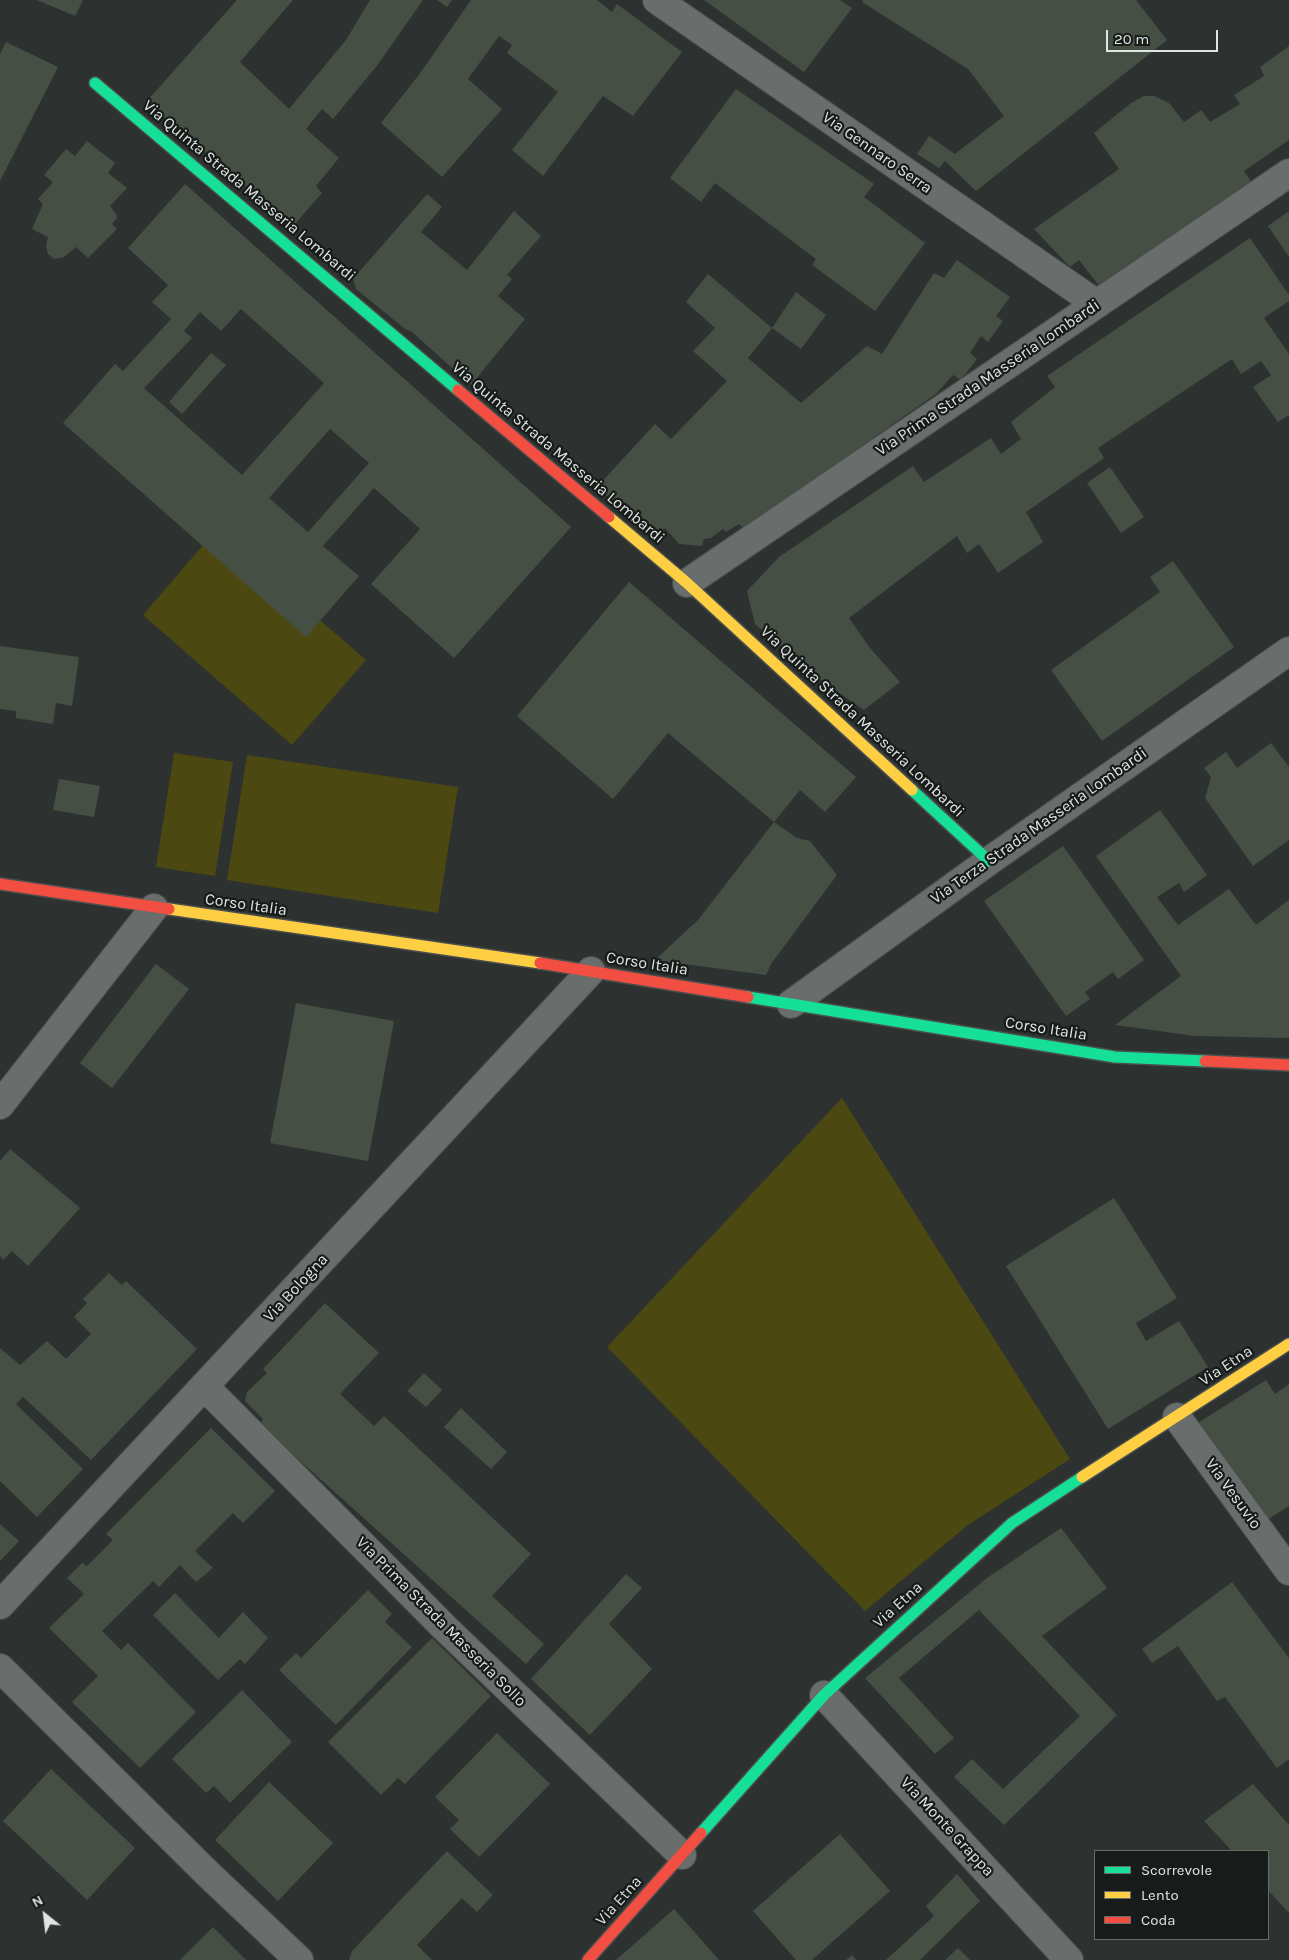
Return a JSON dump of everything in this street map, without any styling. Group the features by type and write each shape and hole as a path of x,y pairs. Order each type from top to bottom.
{"street":[{"name":"Via Gennaro Serra","path":"657,0 1097,304"},
{"name":"Via Quinta Strada Masseria Lombardi","path":"95,82 687,583 989,861"},
{"name":"Via Prima Strada Masseria Lombardi","path":"687,583 1289,173"},
{"name":"Via Terza Strada Masseria Lombardi","path":"791,1004 989,861 1289,651"},
{"name":"Corso Italia","path":"0,884 591,972 1115,1057 1289,1065"},
{"path":"0,1105 154,908"},
{"name":"Via Bologna","path":"0,1605 591,972"},
{"name":"Via Etna","path":"588,1960 824,1695 1012,1523 1289,1344"},
{"name":"Via Prima Strada Masseria Sollo","path":"204,1386 445,1628 682,1855"},
{"name":"Via Vesuvio","path":"1177,1417 1289,1571"},
{"path":"0,1668 206,1872 299,1960"},
{"name":"Via Monte Grappa","path":"824,1695 1069,1960"}],"shaded area":[{"path":"216,530 366,660 292,745 143,615"},
{"path":"174,753 233,762 215,876 156,867"},
{"path":"247,755 458,787 438,913 227,880"},
{"path":"842,1098 1070,1459 968,1525 865,1611 607,1347"}],"building":[{"path":"37,0 83,0 75,16"},
{"path":"237,0 293,0 240,62 289,109 346,40 370,0 423,0 376,67 333,119 322,109 306,129 339,158 316,186 322,193 293,226 146,102"},
{"path":"437,0 452,0 447,7"},
{"path":"471,0 597,0 612,12 617,4 682,52 633,116 603,96 543,176 512,150 558,92 507,53 512,45 499,36 468,79 502,109 442,177 381,123 421,72"},
{"path":"704,0 840,0 852,8 804,72"},
{"path":"863,0 1136,0 1167,40 976,191 945,161 939,168 917,154 929,136 955,154 1004,116 968,69 862,2"},
{"path":"6,42 58,67 0,181 0,54"},
{"path":"1289,46 1289,140 1244,171 1251,181 1100,287 1079,260 1070,267 1034,229 1119,169 1094,133 1131,103 1144,96 1154,96 1169,103 1184,122 1201,110 1210,122 1240,104 1234,95 1264,76 1260,67"},
{"path":"736,89 874,184 864,197 925,243 875,311 812,265 816,259 715,183 701,202 670,178"},
{"path":"87,141 115,163 108,173 127,188 110,206 116,214 117,218 112,224 117,229 88,258 76,247 64,257 54,259 48,254 46,246 48,237 32,229 43,204 38,199 53,182 44,175 66,149 75,156"},
{"path":"185,184 571,527 454,658 371,584 420,529 374,488 323,546 359,576 306,637 63,423 115,364 123,371 171,319 152,302 168,285 128,248","holes":["241,309 324,383 242,475 144,388 192,338 184,331 200,312 221,331","330,429 369,463 308,532 269,498"]},
{"path":"427,194 442,207 421,232 467,270 514,211 541,236 507,275 512,279 498,296 525,319 471,385 412,332 405,329 356,289 353,279"},
{"path":"1289,211 1289,257 1268,226"},
{"path":"1250,238 1289,295 1289,301 1264,318 1289,354 1289,415 1278,422 1253,387 1271,375 1261,361 1241,374 1232,359 1098,448 1104,458 1026,512 1043,542 998,573 979,544 967,553 957,536 849,618 870,648 900,682 864,710 819,679 755,624 747,591 779,557 913,466 924,482 991,438 1001,454 1021,439 1011,422 1055,387 1047,376"},
{"path":"957,260 1010,297 996,316 1003,321 988,342 981,336 970,353 977,359 961,380 953,375 937,393 744,529 739,524 726,532 723,529 711,538 704,539 702,546 679,544 665,528 659,533 642,519 639,523 597,487 655,424 671,439 727,381 693,351 715,328 686,302 708,274 772,328 748,358 801,403 867,346 882,354 934,273 944,278"},
{"path":"796,292 826,315 801,349 772,328"},
{"path":"211,353 226,365 182,414 169,402"},
{"path":"1110,467 1144,517 1121,533 1087,483"},
{"path":"1173,561 1234,647 1102,741 1051,670 1160,592 1150,577"},
{"path":"629,582 856,777 825,812 800,790 774,822 668,733 613,799 517,716"},
{"path":"0,646 79,657 72,706 56,703 53,724 16,718 16,711 0,709"},
{"path":"1271,743 1289,767 1289,840 1253,866 1205,798 1211,777 1204,768 1226,752 1237,768"},
{"path":"59,779 100,786 94,817 53,810"},
{"path":"1160,810 1207,875 1184,892 1179,883 1157,897 1178,925 1229,889 1256,925 1289,900 1289,1038 1195,1036 1115,1025 1181,976 1096,856"},
{"path":"774,822 797,838 810,841 837,875 771,964 766,975 655,960 698,920"},
{"path":"1063,846 1144,960 1118,979 1113,972 1085,992 1090,999 1066,1016 984,901"},
{"path":"156,964 189,989 112,1088 80,1063"},
{"path":"296,1003 394,1021 368,1161 270,1143"},
{"path":"10,1149 80,1208 28,1266 12,1251 3,1260 0,1256 0,1161"},
{"path":"1114,1198 1177,1298 1136,1323 1146,1341 1179,1321 1208,1367 1108,1429 1006,1266"},
{"path":"109,1273 122,1285 126,1281 197,1349 91,1460 23,1397 16,1404 83,1469 37,1517 0,1481 0,1348 20,1365 47,1341 66,1359 91,1334 74,1317 87,1303 83,1299"},
{"path":"325,1303 379,1353 340,1394 374,1426 384,1416 531,1554 492,1596 544,1644 526,1664 260,1425 263,1419 245,1401 247,1392 267,1373 263,1369"},
{"path":"424,1373 442,1390 426,1407 407,1391"},
{"path":"1266,1380 1275,1394 1289,1384 1289,1506 1259,1525 1196,1424"},
{"path":"461,1408 507,1452 491,1469 444,1427"},
{"path":"211,1428 275,1491 243,1523 233,1513 195,1551 213,1568 196,1582 180,1565 159,1587 153,1581 102,1631 121,1650 128,1643 196,1712 140,1768 72,1702 98,1676 49,1628 84,1594 67,1578 82,1563 87,1566 113,1540 106,1534"},
{"path":"0,1524 19,1541 0,1561"},
{"path":"1061,1528 1107,1588 1042,1636 1117,1715 1004,1825 954,1777 972,1759 1003,1789 1080,1716 979,1610 899,1678 954,1738 935,1754 865,1678 987,1578"},
{"path":"626,1574 642,1588 609,1624 652,1669 590,1735 531,1679"},
{"path":"1232,1582 1289,1658 1289,1759 1277,1768 1225,1697 1217,1701 1178,1646 1152,1663 1142,1649"},
{"path":"368,1590 392,1614 385,1622 412,1647 336,1725 279,1670 296,1653 301,1658"},
{"path":"175,1593 219,1638 243,1612 268,1638 245,1664 240,1659 218,1680 153,1615"},
{"path":"432,1638 491,1696 405,1784 398,1778 381,1795 328,1742"},
{"path":"242,1690 292,1742 230,1803 214,1786 206,1793 172,1759"},
{"path":"497,1733 550,1784 479,1857 450,1829 459,1820 435,1797"},
{"path":"51,1769 135,1848 87,1900 3,1821"},
{"path":"269,1782 333,1843 278,1901 215,1840"},
{"path":"1253,1784 1289,1825 1289,1913 1269,1891 1269,1850 1231,1850 1204,1821"},
{"path":"840,1834 890,1891 812,1960 796,1960 753,1911"},
{"path":"447,1851 493,1895 477,1912 462,1898 417,1945 432,1960 349,1960 352,1951"},
{"path":"957,1874 980,1901 920,1960 886,1960 934,1916 926,1906"},
{"path":"674,1909 719,1960 616,1960"},
{"path":"213,1927 246,1960 180,1960"},
{"path":"958,1948 970,1960 945,1960"},
{"path":"852,1955 856,1960 846,1960"}],"traffic: fast":[{"path":"95,83 458,390"},
{"path":"912,790 989,861"},
{"path":"748,997 1115,1057 1205,1061"},
{"path":"701,1833 824,1695 1012,1523 1082,1477"}],"traffic: slow":[{"path":"609,517 687,583 912,790"},
{"path":"169,909 540,963"},
{"path":"1082,1477 1289,1344"}],"traffic: jam":[{"path":"458,390 609,517"},
{"path":"0,884 169,909"},
{"path":"540,963 748,997"},
{"path":"1205,1061 1289,1065"},
{"path":"588,1960 701,1833"}]}
